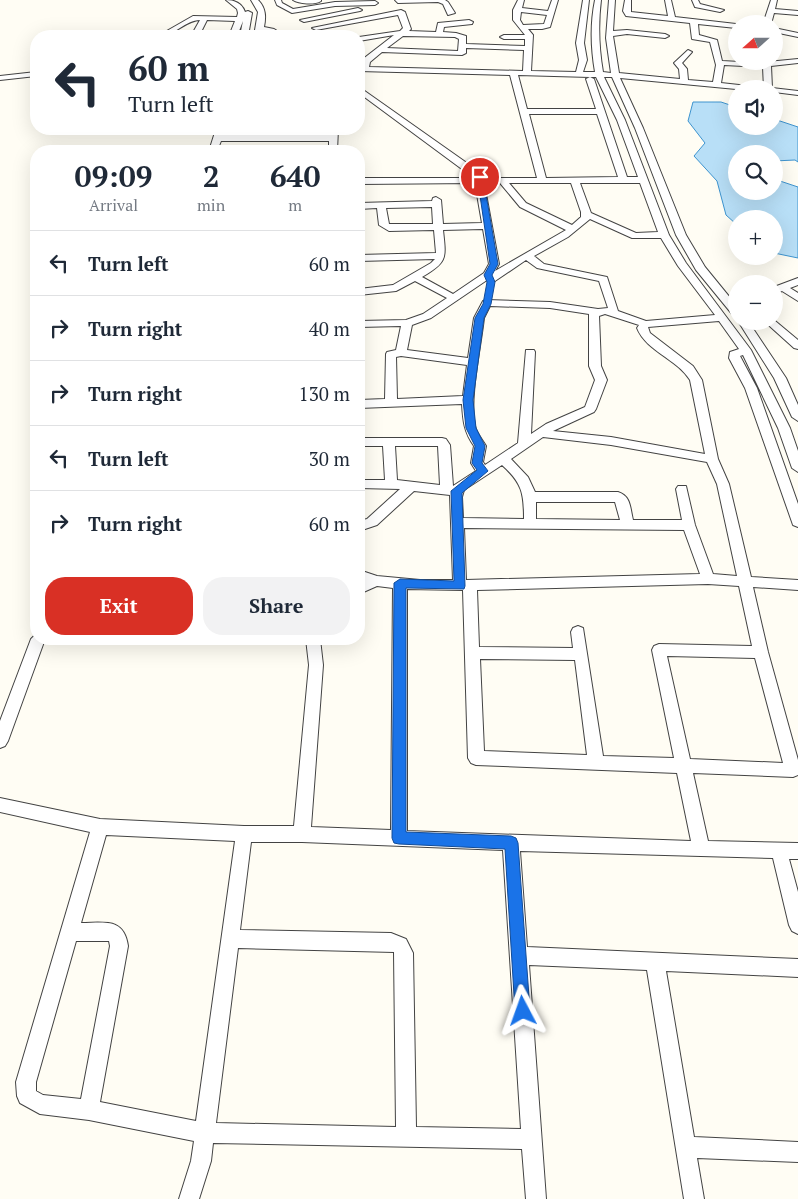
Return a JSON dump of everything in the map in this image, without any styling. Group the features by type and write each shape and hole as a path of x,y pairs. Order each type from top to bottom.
{"street":[{"path":"229,0 242,11 244,18 237,30"},
{"path":"239,0 247,7 244,18 244,30"},
{"path":"254,0 269,12"},
{"path":"296,0 318,1 328,5"},
{"path":"398,1 436,0"},
{"path":"440,0 446,3 451,13"},
{"path":"521,0 517,10 517,21 527,31 529,37 527,72"},
{"path":"521,27 545,26 549,23 556,0"},
{"path":"579,74 583,60 580,43 586,0"},
{"path":"598,0 596,77 601,112 623,180"},
{"path":"612,0 611,53 617,78 637,123 666,202 700,268 728,301"},
{"path":"628,0 627,11 629,14"},
{"path":"668,0 672,19"},
{"path":"695,0 696,6 720,10"},
{"path":"769,15 774,0"},
{"path":"261,30 269,12 280,3 319,30"},
{"path":"292,11 328,5 375,3 364,9 304,20"},
{"path":"517,10 552,13"},
{"path":"770,10 798,13"},
{"path":"316,28 401,12 407,29 365,62"},
{"path":"625,32 626,17 629,14"},
{"path":"629,14 728,25"},
{"path":"198,30 205,18"},
{"path":"172,30 190,19 244,18"},
{"path":"395,22 405,20"},
{"path":"439,34 441,25 469,22"},
{"path":"694,23 695,37 712,40 720,63 717,85"},
{"path":"610,34 625,32 665,36"},
{"path":"783,32 798,35"},
{"path":"365,38 400,34 459,35 463,38 462,53 379,50"},
{"path":"504,37 529,37"},
{"path":"390,41 529,48"},
{"path":"684,82 683,69 678,63 688,52"},
{"path":"783,62 798,61"},
{"path":"720,63 728,63"},
{"path":"365,66 638,78 728,86"},
{"path":"513,74 527,72 579,74 596,77 618,113 664,235 682,264 746,350 784,428 798,468"},
{"path":"513,74 542,180"},
{"path":"0,78 30,75"},
{"path":"783,91 798,93"},
{"path":"365,93 476,172 480,179 494,264 490,277 487,304 479,318 468,400 471,428 480,446 477,463 483,471"},
{"path":"524,112 601,112"},
{"path":"215,145 218,135"},
{"path":"217,138 287,138 315,135"},
{"path":"365,181 480,179 643,180"},
{"path":"501,180 523,205 572,229"},
{"path":"574,180 586,216"},
{"path":"365,206 436,202 440,256 438,262 415,277 389,290 365,292"},
{"path":"381,205 386,227 487,226"},
{"path":"586,216 598,219 635,236 664,235"},
{"path":"365,324 407,323 427,316 504,268 528,256 572,229 584,220 586,216"},
{"path":"365,258 440,256"},
{"path":"528,256 541,266 603,279 613,313"},
{"path":"415,277 454,298"},
{"path":"783,287 798,281"},
{"path":"783,291 798,298"},
{"path":"487,304 550,306 613,313 645,324 723,318"},
{"path":"365,484 391,484 452,490 557,422 588,411 593,403 601,380 595,366 593,317 597,312"},
{"path":"401,353 407,323"},
{"path":"365,442 442,442 444,445 457,523 472,653 476,758 793,770 761,652 723,484 712,459 696,380 689,369 645,336 642,328 645,324"},
{"path":"749,330 780,378 798,417"},
{"path":"779,330 798,346"},
{"path":"746,350 734,354 735,358 751,388 798,522"},
{"path":"524,443 530,352"},
{"path":"391,403 390,358 394,353 473,362"},
{"path":"365,404 468,400"},
{"path":"539,433 611,441 712,459"},
{"path":"389,441 391,484"},
{"path":"502,458 528,484 530,524"},
{"path":"365,524 372,522 410,487"},
{"path":"682,489 690,525 708,579"},
{"path":"530,497 618,497 622,500 627,524"},
{"path":"457,523 690,525"},
{"path":"365,576 376,581 465,586 708,579 798,585"},
{"path":"365,587 376,581"},
{"path":"399,838 400,583"},
{"path":"578,632 596,763"},
{"path":"0,741 36,645"},
{"path":"302,834 316,664 314,645"},
{"path":"701,849 658,650 761,652"},
{"path":"472,653 582,654"},
{"path":"0,805 100,827 244,834 302,834 511,843 798,851"},
{"path":"100,827 26,1082 27,1096 40,1104 89,1110 205,1133 532,1139"},
{"path":"189,1199 201,1161 244,834"},
{"path":"511,843 536,1199"},
{"path":"779,850 798,925"},
{"path":"71,932 113,932 118,937 119,946 89,1110"},
{"path":"230,939 391,942 400,945 404,952 406,1137"},
{"path":"519,956 798,968"},
{"path":"655,962 694,1199"},
{"path":"685,1147 798,1152"}],"water":[{"path":"693,102 721,102 728,104 728,135 783,135 783,122 798,127 798,162 795,160 783,161 783,145 728,145 728,200 783,200 783,182 798,187 798,258 783,255 783,210 728,210 728,217 726,215 717,181 694,156 705,143 688,121"}],"route":[{"path":"480,177 494,264 488,275 491,282 487,304 479,318 468,400 468,419 473,436 480,446 477,463 483,471 457,491 460,586 400,583 399,838 511,843 523,1011"}]}
